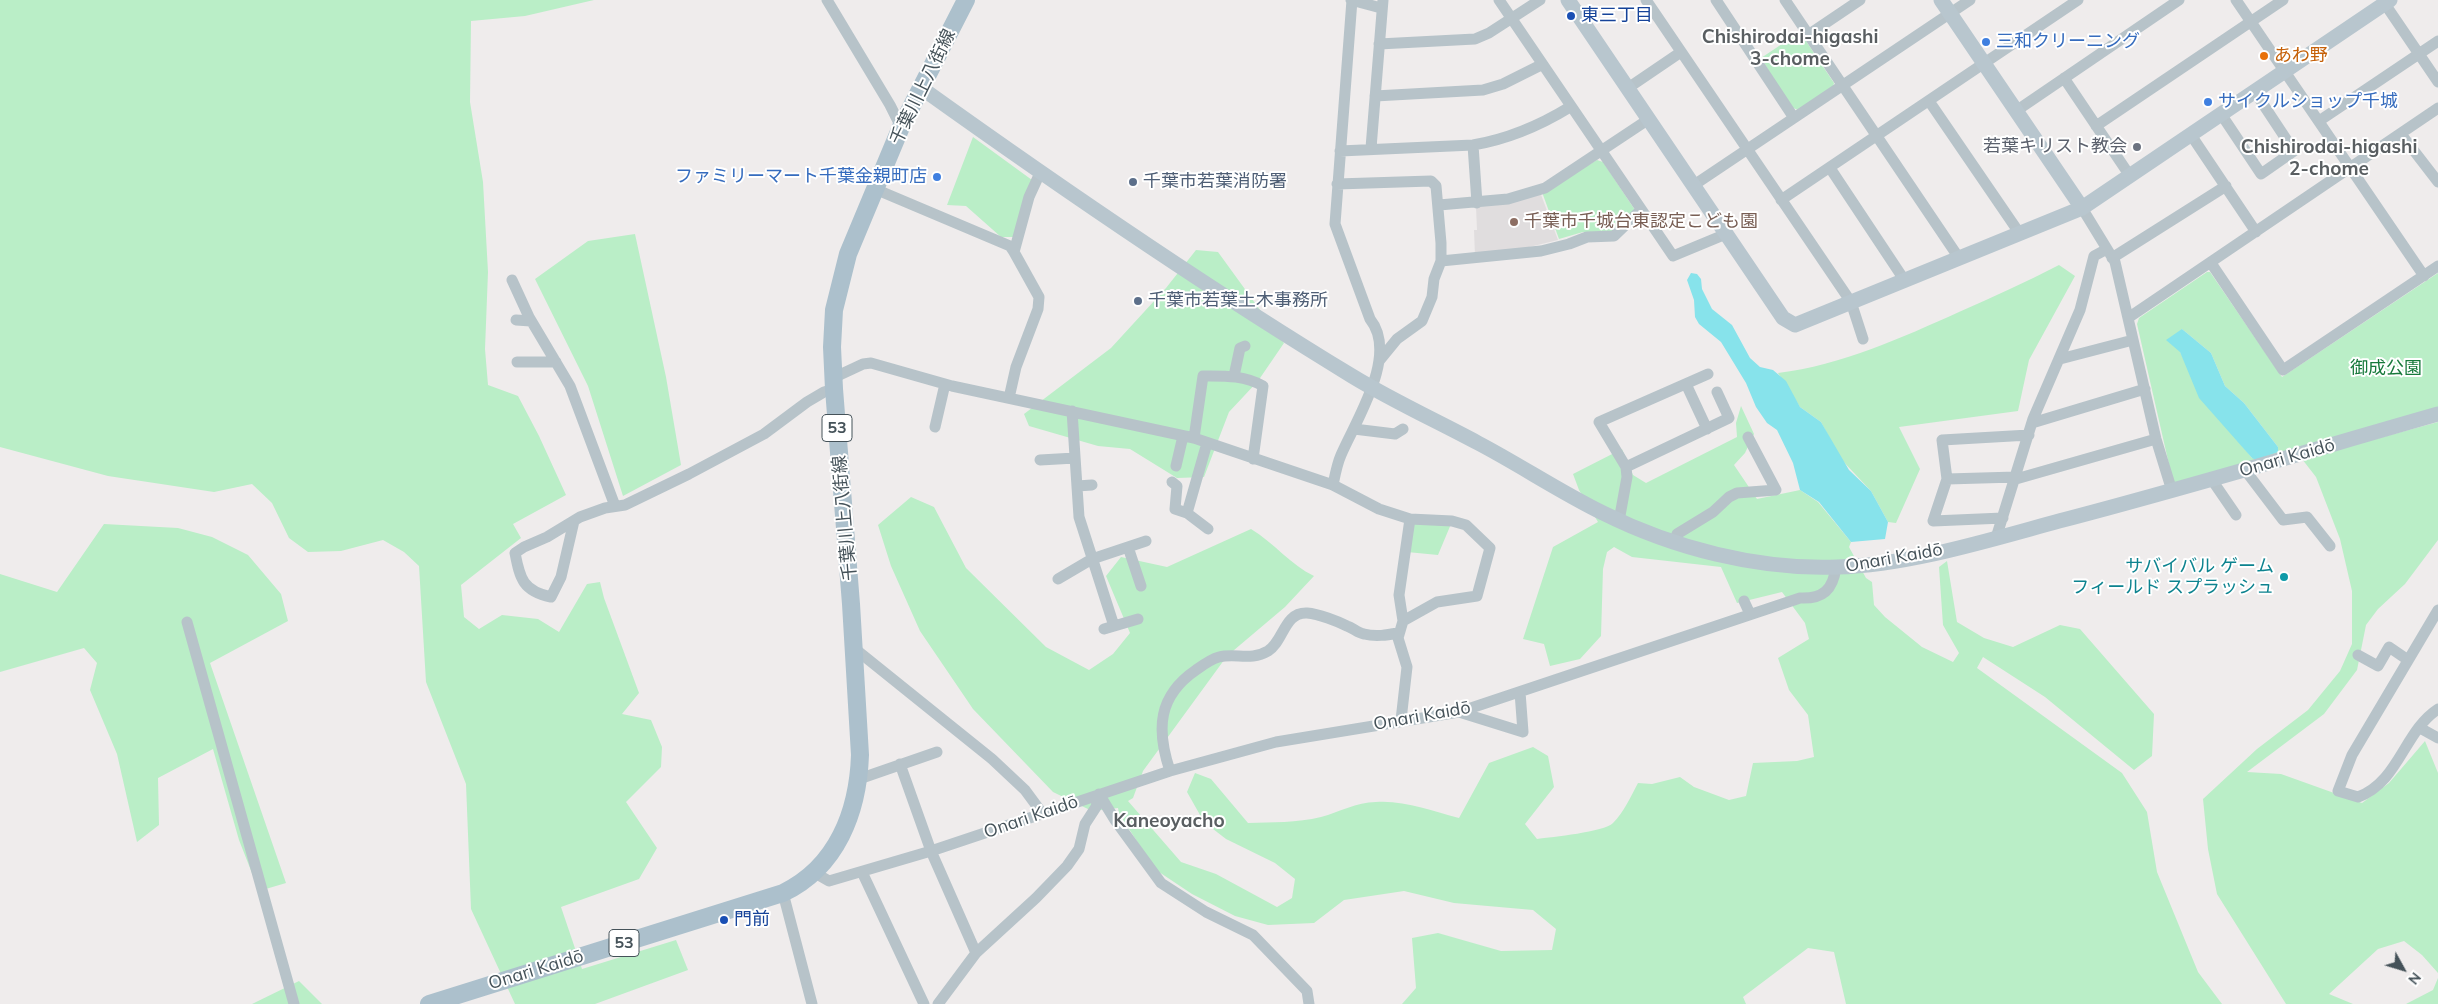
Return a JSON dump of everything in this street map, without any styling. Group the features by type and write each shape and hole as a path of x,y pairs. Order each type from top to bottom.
{"main road":[{"name":"千葉川上八街線","path":"815,873 837,845 847,825 859,778 860,755 834,383 833,327 838,289 852,245 901,128 920,87 966,0"},
{"name":"Onari Kaidō","path":"429,1004 783,893 815,873"}],"street":[{"path":"827,0 890,105 901,128"},
{"path":"1333,485 1340,456 1367,400 1379,361 1378,329 1370,319 1334,224 1352,0 1382,4 1371,148"},
{"path":"1499,0 1541,65 1673,256 1726,234"},
{"path":"1378,44 1475,39 1512,20 1540,0"},
{"path":"1568,0 1784,318 1795,325 2082,208 2388,2 2438,82"},
{"path":"1716,0 1794,118"},
{"path":"1785,0 1959,258"},
{"path":"1808,35 1860,0"},
{"path":"1941,0 2082,208 2110,253 2128,318 2156,438 2172,491"},
{"path":"1694,185 1970,0"},
{"path":"1781,200 2078,0"},
{"path":"2236,0 2424,276"},
{"path":"2096,126 2283,0"},
{"path":"1650,1 1681,52 1851,302 1863,339"},
{"path":"2016,111 2176,1"},
{"path":"2319,120 2438,41"},
{"path":"1628,88 1681,52"},
{"path":"1374,96 1483,90 1503,84 1541,65"},
{"path":"2064,78 2130,176"},
{"path":"920,87 1040,173 1167,257 1371,386 1619,520 1675,543 1703,551 1753,560 1836,567"},
{"path":"2221,114 2261,174 2294,151 2255,92"},
{"path":"1930,101 2020,234"},
{"path":"1340,151 1371,148 1473,145 1494,141 1528,130 1570,107"},
{"path":"2128,318 2438,108"},
{"path":"1439,205 1508,199 1546,188 1649,120"},
{"path":"2401,134 2438,182"},
{"path":"2191,135 2256,232"},
{"path":"1473,145 1477,203"},
{"path":"1830,168 1905,281"},
{"path":"1014,252 1029,197 1040,173"},
{"path":"1336,184 1431,181 1436,186 1439,205 1441,260 1434,278 1432,297 1422,321 1397,339 1379,361"},
{"path":"1996,538 2032,423 2080,310 2094,256 2110,253 2226,186"},
{"path":"875,189 1010,246 1014,252 1039,297 1038,310 1016,367 1009,398"},
{"path":"1441,260 1541,251 1570,244 1587,236 1614,236 1641,210"},
{"path":"2211,263 2283,370 2438,266"},
{"path":"512,280 578,405 615,506"},
{"path":"516,320 532,321"},
{"path":"2060,359 2133,340"},
{"path":"1234,376 1240,348 1245,346"},
{"path":"517,362 556,362"},
{"path":"574,521 561,577 551,598 537,594 521,580 515,553 574,521 592,512 626,505 746,445 824,392 834,383 863,364 871,363 945,384 1188,437 1333,485 1379,509 1410,519 1452,521 1466,525 1490,548 1477,596 1437,602 1403,621"},
{"path":"1619,520 1627,477 1626,467 1599,422 1708,374"},
{"path":"1176,466 1188,437 1203,376 1234,376 1262,386 1253,458"},
{"path":"935,427 945,384"},
{"path":"1686,384 1706,429"},
{"path":"2032,423 2145,389"},
{"path":"1626,467 1729,418 1717,392"},
{"path":"1072,411 1079,517 1092,559 1109,628 1138,619"},
{"name":"Onari Kaidō","path":"815,873 830,881 862,872 931,851 1170,770 1276,742 1459,712 1750,614 1800,598 1813,598 1820,595 1831,585 1836,567 1913,557 1996,538 2212,480 2438,414"},
{"path":"1354,429 1395,434 1403,429"},
{"path":"2003,518 1933,521 1947,479 1942,440 2029,435"},
{"path":"1675,543 1677,534 1713,512 1729,497 1737,493 1776,490 1748,437"},
{"path":"1947,479 2016,478 2156,438"},
{"path":"1187,513 1207,443"},
{"path":"1040,460 1075,458"},
{"path":"2245,470 2283,520 2307,516 2330,546"},
{"path":"2212,480 2236,515"},
{"path":"1172,482 1177,486 1175,509 1187,513 1208,529"},
{"path":"1077,486 1092,484"},
{"path":"1401,720 1407,667 1398,633 1403,621 1399,595 1410,519"},
{"path":"1058,579 1092,559 1146,541"},
{"path":"1128,547 1140,586"},
{"path":"1744,601 1750,614"},
{"path":"2438,610 2352,755 2338,791 2358,797 2381,783 2420,728 2432,713 2438,709"},
{"path":"1170,770 1165,755 1162,713 1176,685 1210,661 1221,656 1252,657 1268,651 1275,645 1290,621 1297,615 1308,613 1348,626 1362,634 1377,636 1398,633"},
{"path":"187,622 294,1004"},
{"path":"2358,655 2378,666 2389,647 2408,660"},
{"path":"854,648 992,759 1025,790 1042,813"},
{"path":"1459,712 1523,732 1520,692"},
{"path":"2420,728 2438,738"},
{"path":"859,778 937,752"},
{"path":"900,764 931,851 976,953"},
{"path":"938,1004 976,953 1036,898 1067,866 1079,849 1085,824 1096,807 1099,794"},
{"path":"1099,794 1120,828 1161,884 1206,912 1254,935 1307,991 1309,1004"},
{"path":"862,872 924,1004"},
{"path":"783,893 812,1004"}],"shaded area":[{"name":"千葉市千城台東認定こども園","path":"1540,192 1558,240 1517,250 1475,256 1474,230 1477,230 1476,207"}],"green space":[{"path":"0,0 594,0 525,16 471,21 470,102 483,182 488,272 485,349 488,385 518,396 566,495 513,524 521,538 461,585 464,617 479,629 502,615 538,619 559,632 587,584 600,582 604,598 639,693 622,714 651,720 662,747 661,767 626,802 657,848 639,879 561,907 582,969 676,940 688,970 595,1004 515,1004 471,909 466,784 426,682 419,566 404,552 383,540 341,551 308,552 289,538 272,503 252,484 214,492 108,476 0,447"},
{"path":"1800,32 1834,83 1833,87 1798,110 1791,107 1761,58"},
{"path":"973,137 1032,180 1013,237 1001,237 966,206 947,205"},
{"path":"1597,160 1603,162 1635,210 1612,232 1583,232 1559,239 1542,192"},
{"path":"635,234 666,377 681,465 623,496 588,386 535,279 588,241"},
{"path":"1196,250 1218,252 1284,343 1258,381 1229,412 1204,477 1177,478 1130,449 1098,446 1029,426 1024,414 1111,348 1166,288"},
{"path":"2059,265 2075,276 2029,360 2018,411 1899,427 1920,469 1896,523 1888,522 1871,491 1840,458 1821,422 1800,407 1778,373 1825,364 1871,349 1972,306"},
{"name":"御成公園","path":"2207,272 2210,272 2282,377 2438,273 2438,408 2177,484 2173,482 2137,324 2139,318","holes":["2182,329 2211,353 2225,386 2244,403 2278,447 2252,458 2228,428 2212,412 2180,352"]},
{"path":"1741,406 1754,434 1745,453 1734,465 1757,499 1800,490 1818,502 1851,542 1849,547 1866,578 1872,582 1874,605 1885,617 1922,647 1953,662 1959,653 1943,625 1939,567 1947,561 1957,622 1984,638 2013,647 2060,625 2080,629 2154,714 2152,756 2134,770 2045,697 1983,657 1977,668 2122,773 2147,812 2157,872 2198,972 2222,1004 1846,1004 1834,952 1808,948 1743,997 1746,1004 1402,1004 1416,988 1412,938 1438,933 1501,951 1552,950 1556,929 1533,910 1454,903 1404,891 1344,900 1314,923 1268,925 1235,916 1192,894 1156,870 1119,814 1118,808 1092,811 1053,792 973,709 920,631 891,566 878,525 911,497 934,507 966,568 1046,647 1089,670 1113,654 1130,633 1106,576 1121,557 1167,567 1251,529 1298,566 1314,576 1285,607 1227,656 1143,771 1133,798 1128,801 1181,862 1216,874 1277,907 1292,898 1295,879 1275,863 1226,839 1204,822 1187,792 1195,773 1211,779 1248,823 1312,819 1369,802 1407,804 1459,818 1489,763 1533,747 1548,756 1554,787 1525,824 1537,839 1577,834 1608,826 1621,814 1638,783 1652,784 1680,777 1694,787 1729,800 1746,796 1753,763 1797,761 1814,757 1808,715 1789,690 1778,658 1809,639 1805,623 1782,592 1737,603 1721,567 1632,557 1614,547 1607,552 1603,569 1601,636 1580,659 1550,666 1544,644 1523,639 1553,547 1598,522 1579,490 1573,474 1622,449 1633,475 1646,483 1737,437 1736,423"},
{"path":"2438,422 2438,540 2405,584 2378,609 2366,625 2357,670 2324,714 2247,772 2281,774 2362,803 2389,783 2425,741 2438,773 2438,973 2422,955 2404,941 2378,949 2329,994 2353,1004 2286,1004 2217,894 2208,849 2203,799 2257,749 2308,710 2340,671 2352,644 2352,591 2340,539 2316,477 2302,459"},
{"path":"1413,520 1451,524 1438,555 1407,552"},
{"path":"104,524 178,528 212,537 248,555 281,594 288,621 210,663 286,883 259,891 239,840 213,749 158,778 159,825 137,842 117,754 90,690 97,663 84,648 0,672 0,574 57,592"},
{"path":"2438,978 2438,1004 2406,1004 2433,990"},
{"path":"299,981 322,1004 252,1004"}],"water":[{"path":"1691,273 1697,274 1701,279 1702,289 1712,309 1732,325 1750,358 1760,367 1773,370 1786,381 1800,407 1821,422 1849,470 1871,491 1888,522 1885,539 1851,542 1819,502 1800,490 1793,463 1777,430 1767,423 1756,407 1746,383 1721,342 1699,324 1695,317 1694,300 1687,280"},
{"path":"2182,329 2211,353 2225,386 2244,403 2278,447 2278,452 2256,460 2252,458 2199,398 2180,352 2166,340"}],"place":[{"name":"東三丁目","path":"1571,16"},
{"name":"三和クリーニング","path":"1986,42"},
{"name":"あわ野","path":"2264,56"},
{"name":"サイクルショップ千城","path":"2208,102"},
{"name":"若葉キリスト教会","path":"2137,147"},
{"name":"ファミリーマート千葉金親町店","path":"937,177"},
{"name":"千葉市若葉消防署","path":"1133,182"},
{"name":"千葉市千城台東認定こども園","path":"1514,222"},
{"name":"千葉市若葉土木事務所","path":"1138,301"},
{"name":"サバイバル ゲーム フィールド スプラッシュ","path":"2284,577"},
{"name":"門前","path":"724,920"}],"district":[{"name":"Chishirodai-higashi 3-chome","path":"1790,48"},
{"name":"Chishirodai-higashi 2-chome","path":"2329,158"},
{"name":"Kaneoyacho","path":"1169,821"}]}
